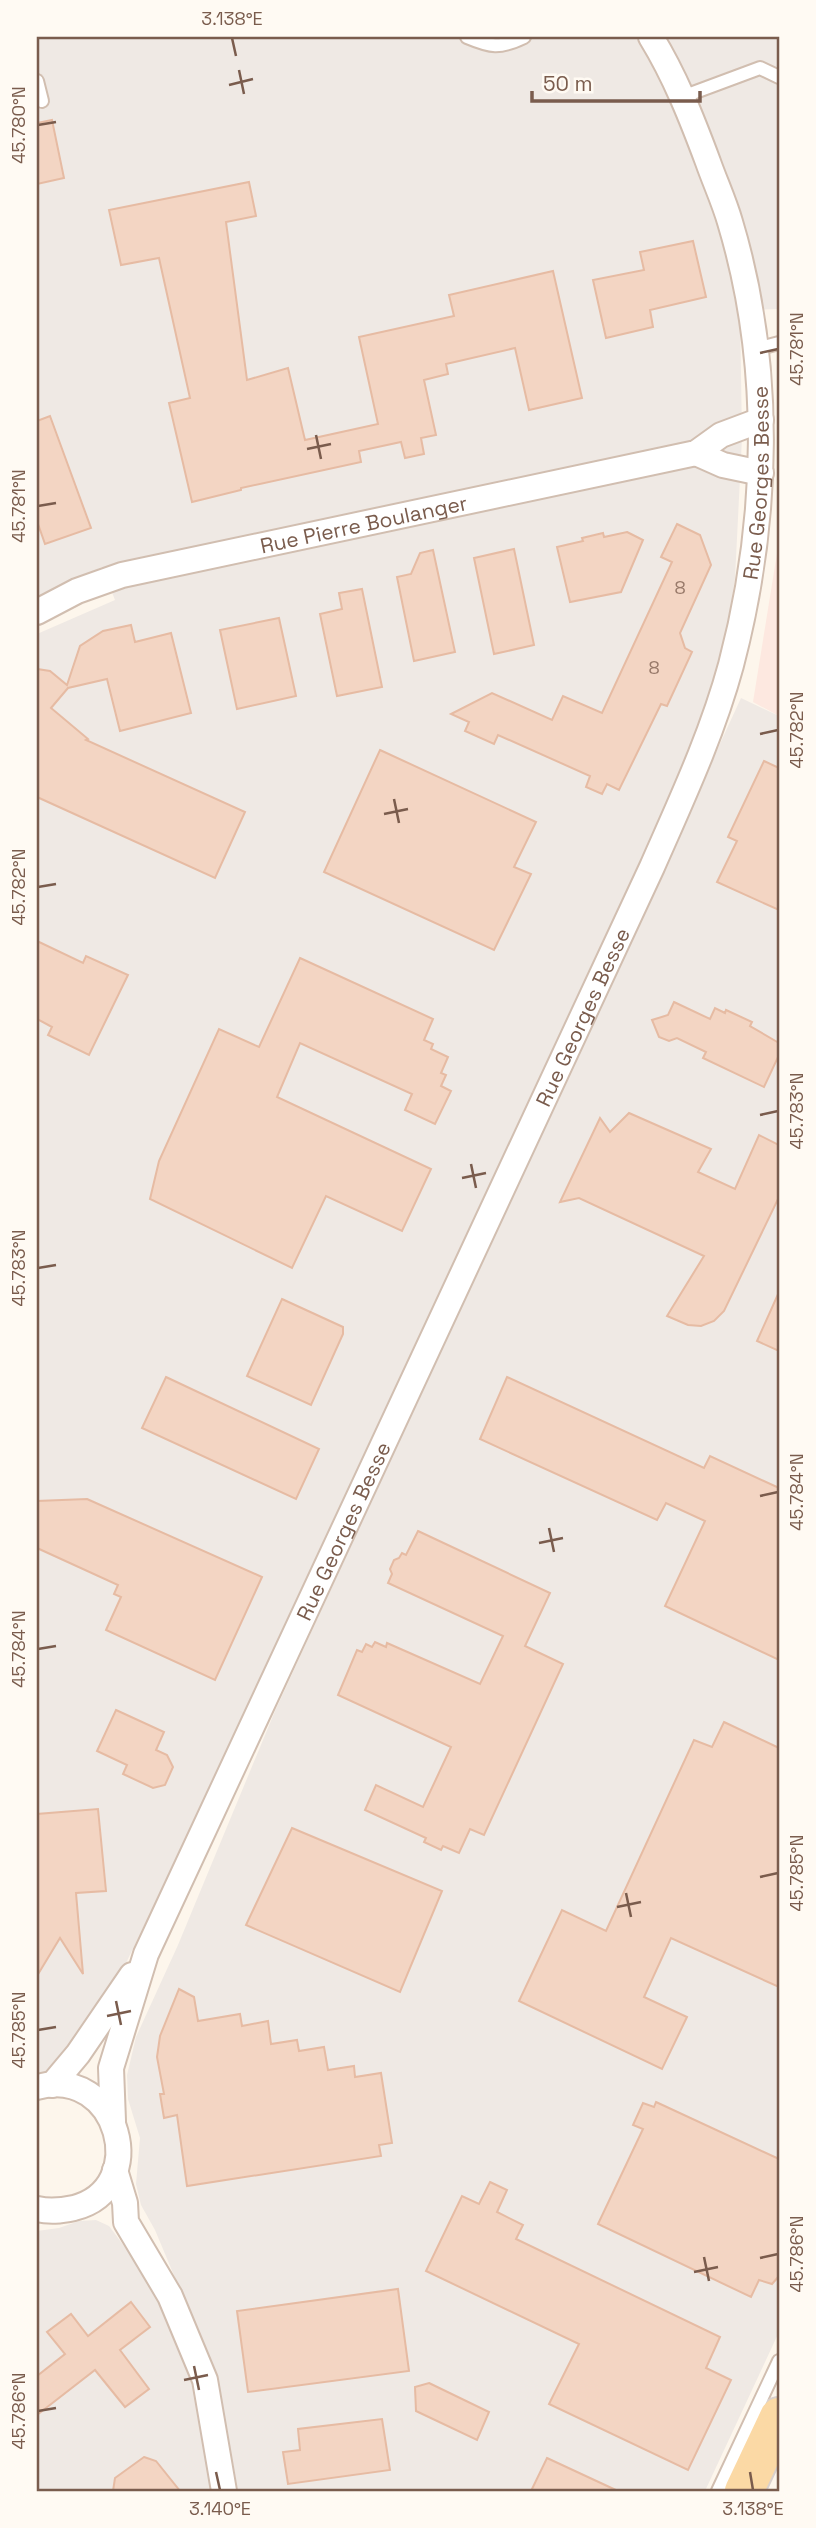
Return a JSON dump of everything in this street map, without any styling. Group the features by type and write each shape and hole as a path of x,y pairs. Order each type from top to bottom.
{"main road":[{"path":"744,2491 779,2417"}],"street":[{"name":"Rue Georges Besse","path":"115,2170 119,2145 113,2121 111,2068 146,1954 635,905 713,723 742,620 761,473 761,421 768,346 743,274 729,221 682,97 651,37"},
{"name":"Rue Pierre Boulanger","path":"37,611 77,591 122,575 696,453 721,435 761,421"},
{"path":"696,453 723,465 761,473"},
{"name":"Rue Georges Besse","path":"45,2086 78,2053 146,1954"},
{"path":"45,2086 65,2085 88,2094 98,2101 113,2121"},
{"path":"37,2230 47,2210 82,2206 102,2191 115,2170"},
{"path":"115,2170 125,2203 126,2222 170,2296 205,2380 224,2491"},
{"path":"82,2206 105,2217 126,2222"}],"lane":[{"path":"467,37 489,46 512,43 524,37"},
{"path":"682,97 760,68 779,77"},
{"path":"37,81 42,101"},
{"path":"718,2491 779,2361"}],"shaded area":[{"path":"37,37 779,37 779,309 740,310 742,438 735,578 722,667 686,767 316,1575 72,2077 37,2080 37,634 115,600 102,567 37,597"},
{"path":"779,541 779,716 753,702"},
{"path":"741,698 779,716 779,2332 705,2491 238,2491 217,2378 155,2230 141,2205 136,2184 140,2138 128,2099 127,2075 136,2037 178,1945 275,1711"},
{"path":"96,2220 109,2226 163,2298 195,2381 211,2491 37,2491 37,2231 59,2228 79,2221"}],"building":[{"path":"52,120 64,178 37,184 37,123"},
{"path":"249,182 256,216 226,222 247,380 288,368 305,440 378,424 359,337 454,316 449,295 553,271 582,398 529,410 515,348 446,364 448,374 424,380 436,435 421,438 424,454 405,458 401,442 359,451 361,462 241,488 192,502 169,403 190,398 159,258 121,265 109,210"},
{"path":"693,241 706,297 650,310 653,327 606,338 593,280 644,270 640,252"},
{"path":"50,416 91,528 45,544 37,521 37,421"},
{"path":"677,524 700,535 711,565 680,633 685,648 692,652 667,706 661,704 619,790 607,784 602,794 586,787 590,776 498,735 494,744 465,731 469,722 451,714 492,693 552,720 563,696 602,713 672,562 661,557"},
{"path":"627,532 643,540 621,592 570,602 557,547 603,533 604,537"},
{"path":"514,549 534,645 494,654 474,558"},
{"path":"433,550 455,652 414,661 397,577 411,574 420,553"},
{"path":"362,589 382,687 337,696 320,614 342,609 339,593"},
{"path":"279,618 296,696 237,709 220,630"},
{"path":"131,625 135,642 171,633 191,713 120,731 107,679 68,688 51,708 88,739 86,740 245,812 215,878 37,797 37,669 50,671 67,685 80,646 103,631"},
{"path":"380,750 536,822 514,867 531,874 494,950 324,872"},
{"path":"764,761 779,768 779,910 717,882 737,841 728,837"},
{"path":"37,941 83,963 86,956 128,975 89,1055 48,1035 52,1027 37,1019"},
{"path":"300,958 433,1019 424,1040 433,1044 431,1049 448,1057 441,1073 446,1075 441,1086 451,1091 435,1124 405,1110 412,1094 300,1043 277,1097 431,1169 402,1231 326,1196 292,1268 150,1199 159,1161 219,1029 259,1047"},
{"path":"674,1002 710,1019 715,1008 725,1013 726,1010 752,1022 750,1026 779,1043 779,1055 764,1087 703,1058 706,1052 677,1038 669,1041 659,1037 652,1020 668,1015"},
{"path":"629,1113 711,1149 698,1172 735,1189 759,1135 779,1145 779,1197 724,1311 714,1321 701,1326 688,1325 667,1316 704,1256 579,1198 560,1202 600,1118 610,1132"},
{"path":"779,1292 779,1351 757,1341"},
{"path":"282,1299 343,1327 343,1334 311,1405 247,1376"},
{"path":"166,1377 319,1449 296,1499 142,1428"},
{"path":"507,1377 704,1468 710,1456 779,1488 779,1660 665,1606 705,1521 666,1503 657,1520 480,1439"},
{"path":"87,1499 262,1577 215,1680 106,1630 121,1597 114,1594 118,1585 37,1548 37,1501"},
{"path":"418,1531 550,1593 525,1646 563,1664 484,1835 470,1829 459,1853 443,1846 441,1850 424,1842 426,1838 365,1810 376,1785 423,1807 451,1747 338,1695 357,1650 362,1652 366,1644 372,1647 375,1642 386,1647 387,1643 480,1684 503,1636 388,1583 394,1560 402,1553 406,1555"},
{"path":"116,1710 164,1732 156,1750 167,1755 173,1767 165,1785 153,1788 123,1774 127,1765 97,1751"},
{"path":"724,1722 779,1748 779,1987 671,1938 644,1997 687,2017 662,2069 519,2001 562,1910 606,1931 694,1740 712,1747"},
{"path":"98,1809 106,1891 76,1893 83,1974 60,1938 37,1976 37,1814"},
{"path":"292,1828 442,1891 400,1992 246,1925"},
{"path":"179,1989 194,1997 198,2021 240,2014 242,2026 268,2021 271,2044 297,2040 299,2051 324,2047 328,2070 354,2066 355,2077 381,2073 392,2143 379,2145 381,2156 187,2186 177,2115 164,2118 160,2094 164,2094 157,2057 160,2036"},
{"path":"656,2102 779,2159 779,2276 772,2284 759,2280 751,2297 598,2224 643,2129 633,2125 643,2103 654,2107"},
{"path":"490,2182 507,2190 497,2212 523,2225 516,2239 720,2337 706,2368 731,2380 688,2470 549,2404 579,2344 426,2271 462,2196 479,2204"},
{"path":"398,2289 409,2371 248,2392 237,2311"},
{"path":"131,2302 150,2327 120,2350 149,2389 125,2407 95,2370 37,2415 37,2376 65,2354 47,2332 71,2314 88,2336"},
{"path":"429,2383 489,2412 477,2440 416,2411 415,2387"},
{"path":"382,2419 390,2470 288,2484 283,2452 300,2450 298,2429"},
{"path":"144,2457 156,2461 180,2491 113,2491 115,2478"},
{"path":"547,2458 618,2491 531,2491"}]}
